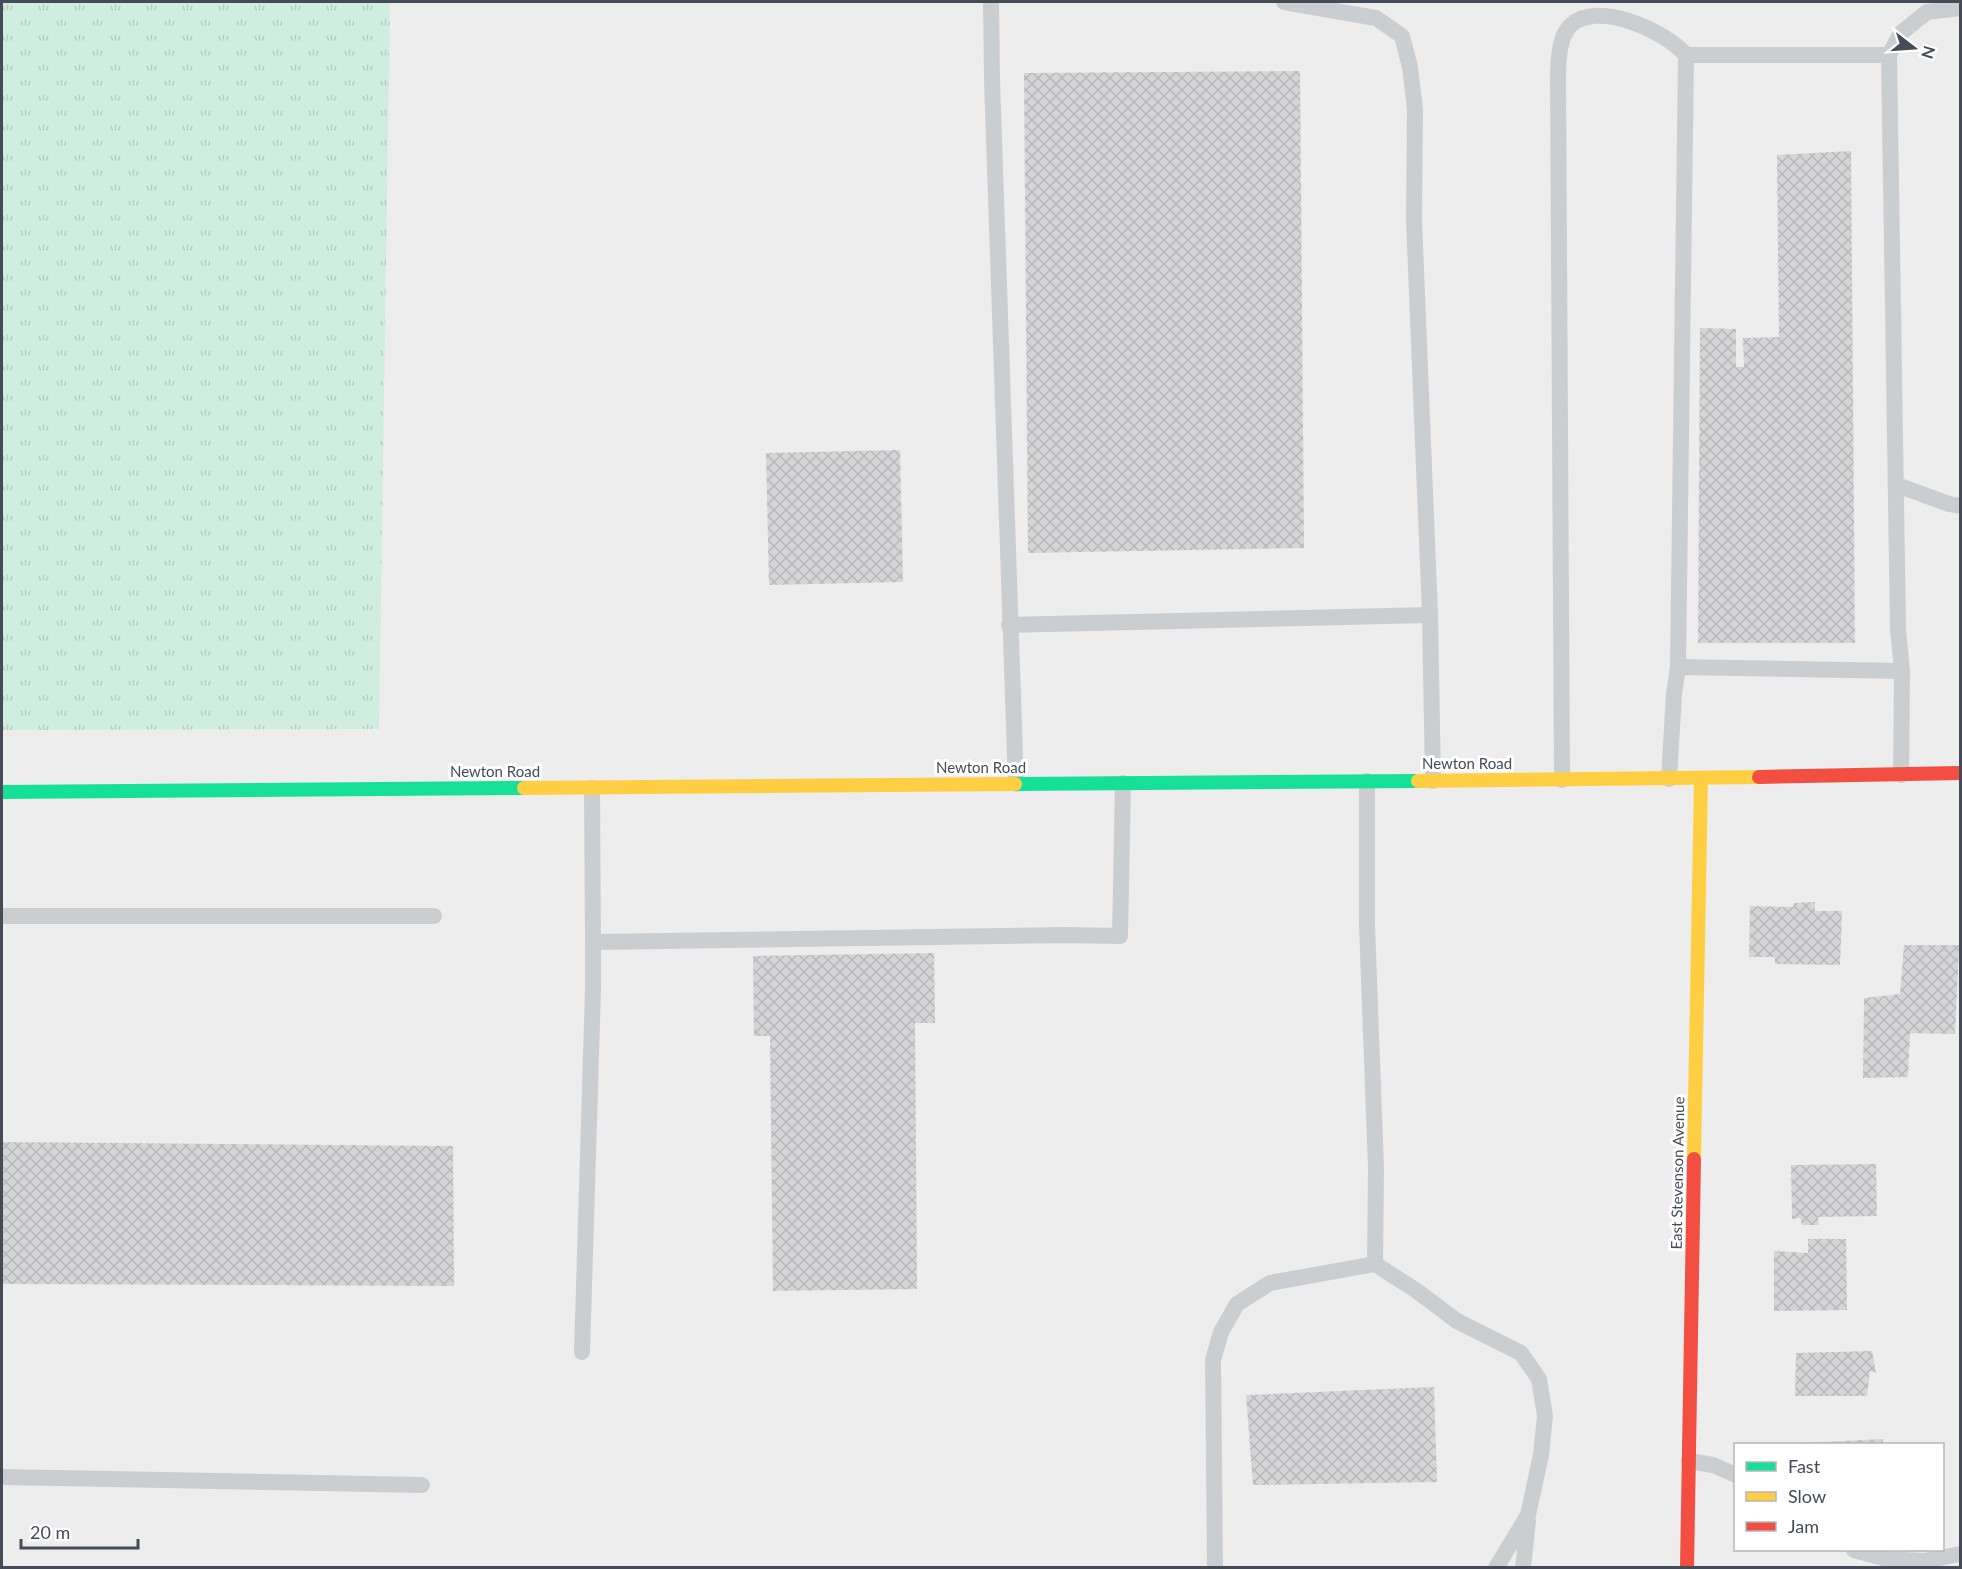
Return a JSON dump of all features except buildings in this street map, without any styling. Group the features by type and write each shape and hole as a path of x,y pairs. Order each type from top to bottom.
{"street":[{"name":"Newton Road","path":"2,792 1701,779 1960,773"},
{"name":"East Stevenson Avenue","path":"1687,1568 1701,779"}],"lane":[{"path":"991,2 1009,625 1016,784"},
{"path":"1284,2 1376,18 1402,36 1410,68 1415,109 1414,220 1430,615 1433,781"},
{"path":"1901,775 1902,671 1898,628 1889,55 1901,33 1927,12 1960,8"},
{"path":"1562,780 1558,85 1560,45 1570,26 1580,17 1598,14 1634,20 1656,30 1676,44 1686,55 1678,667 1674,694 1669,779"},
{"path":"1686,55 1889,55"},
{"path":"1897,485 1960,506"},
{"path":"1009,625 1430,615"},
{"path":"1678,667 1902,671"},
{"path":"1367,781 1367,937 1376,1168 1375,1264"},
{"path":"593,942 1065,934 1120,936 1123,783"},
{"path":"582,1352 593,1002 592,788"},
{"path":"2,916 434,916"},
{"path":"1215,1568 1212,1360 1221,1332 1236,1304 1270,1283 1375,1264 1417,1291 1456,1321 1521,1353 1539,1379 1545,1416 1541,1455 1528,1515 1523,1568"},
{"path":"1689,1461 1713,1465 1734,1474"},
{"path":"2,1477 422,1485"},
{"path":"1496,1568 1528,1515"},
{"path":"1857,1551 1887,1560 1915,1561 1960,1554"}],"green space":[{"path":"2,2 390,2 379,729 2,730"}],"traffic: fast":[{"path":"1015,784 1418,781"},
{"path":"2,792 524,788"}],"traffic: slow":[{"path":"1418,781 1759,777"},
{"path":"1694,1159 1701,779"},
{"path":"524,788 1015,784"}],"traffic: jam":[{"path":"1759,777 1960,773"},
{"path":"1687,1568 1694,1159"}]}
